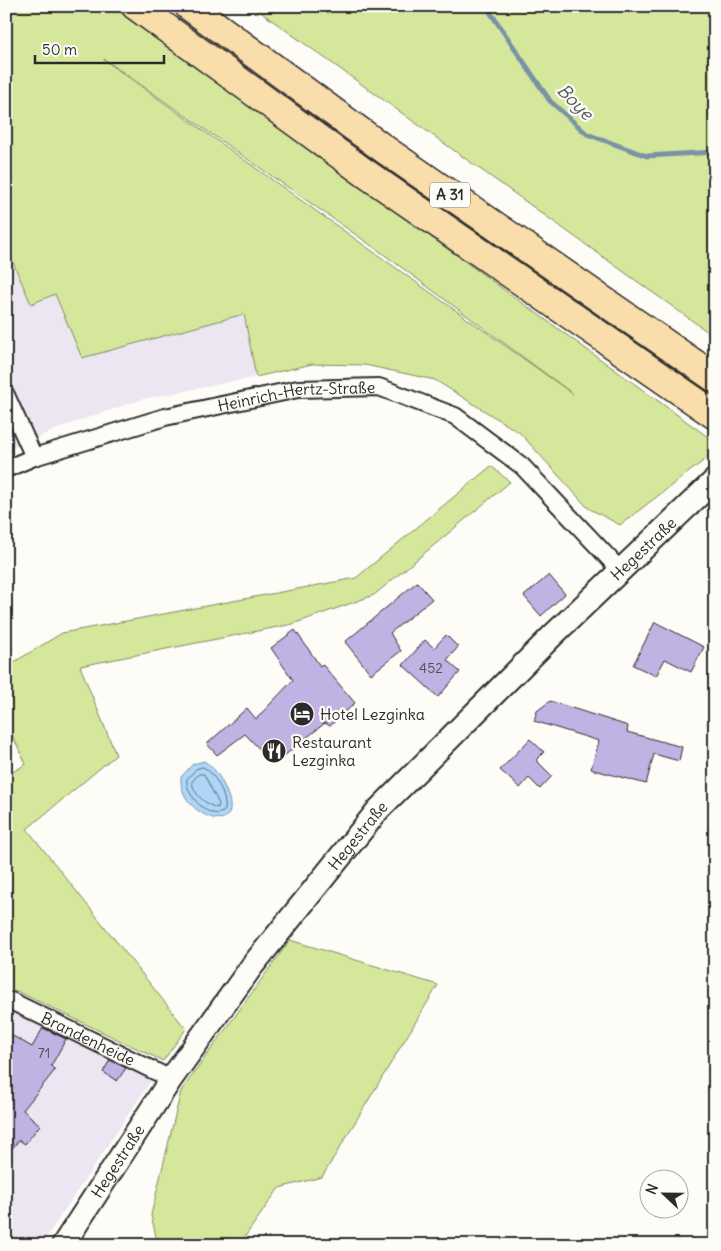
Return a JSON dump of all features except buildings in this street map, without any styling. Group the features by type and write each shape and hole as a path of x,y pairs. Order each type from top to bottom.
{"highway":[{"name":"A 31","path":"136,6 365,173 715,416"},
{"name":"A 31","path":"189,6 384,149 715,378"}],"street":[{"name":"Heinrich-Hertz-Straße","path":"6,469 34,457 165,417 298,389 379,387 455,416 522,466 620,570"},
{"path":"6,395 34,457"},
{"name":"Hegestraße","path":"63,1245 171,1079 252,966 378,810 620,570 715,480"},
{"name":"Brandenheide","path":"6,1002 11,1001 171,1079"}],"shaded area":[{"path":"6,246 31,303 55,294 243,312 256,377 143,399 75,422 6,450"},
{"path":"6,1008 152,1079 41,1245 6,1245"}],"green space":[{"path":"6,6 111,6 715,442 715,452 620,525 588,508 520,433 435,380 365,365 312,364 256,377 244,314 82,358 55,294 31,304 6,246","holes":["104,59 382,253 573,394"]},
{"path":"252,6 715,6 715,337"},
{"path":"491,466 510,482 374,595 293,624 80,666 116,755 27,829 186,1029 163,1061 6,986 6,776 26,764 6,722 6,667 62,633 356,578"},
{"path":"290,940 438,985 322,1177 279,1188 239,1245 158,1245 151,1215 181,1091"}],"water":[{"path":"204,761 219,776 230,805 228,815 221,819 200,812 190,803 183,791 181,777 193,764"}],"waterway":[{"name":"Boye","path":"486,6 550,101 587,134 647,156 715,152"}],"place":[{"name":"Hotel Lezginka","path":"302,714"},
{"name":"Restaurant Lezginka","path":"274,751"}]}
